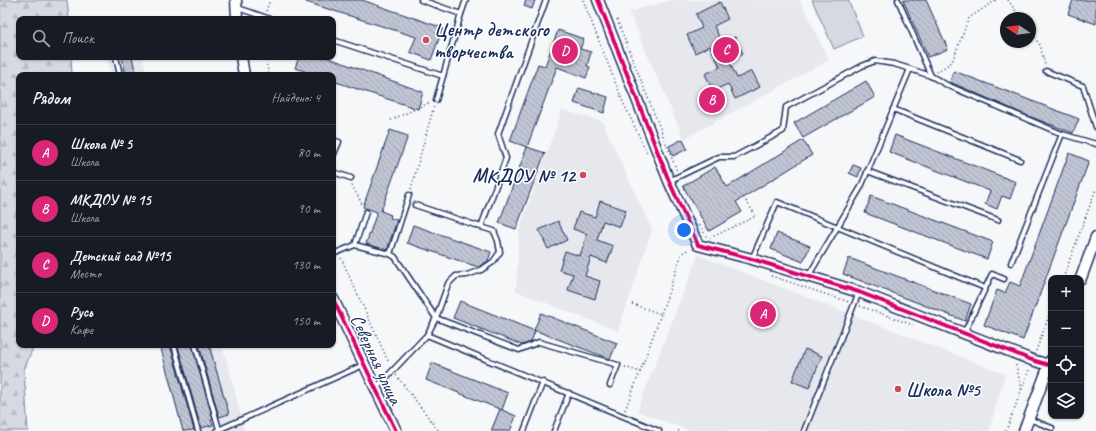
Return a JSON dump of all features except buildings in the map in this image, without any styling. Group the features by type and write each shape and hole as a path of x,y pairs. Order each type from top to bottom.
{"street":[{"path":"598,0 673,179 698,245 809,275 859,292 1032,360 1048,362"},
{"path":"236,4 237,16"},
{"path":"242,60 244,72"},
{"path":"1082,275 1096,237"},
{"name":"Северная улица","path":"336,306 396,431"},
{"path":"1024,431 1048,367"}],"lane":[{"path":"421,0 461,14"},
{"path":"436,100 466,0"},
{"path":"481,226 506,158 498,134 546,0"},
{"path":"898,0 931,76"},
{"path":"236,4 262,16"},
{"path":"336,41 443,76"},
{"path":"117,60 119,72"},
{"path":"673,179 719,157 734,157 783,131 786,107 862,66 876,61 894,64 931,76 947,85 1062,134 1096,144"},
{"path":"809,275 861,187 910,69"},
{"path":"1046,71 1083,86 1096,127"},
{"path":"893,109 1020,160"},
{"path":"1011,263 1062,134"},
{"path":"867,171 998,220"},
{"path":"336,173 351,178"},
{"path":"390,254 409,195"},
{"path":"752,259 777,202 985,288"},
{"path":"375,389 427,335 436,318 448,284 453,278 481,270 493,262 500,252 494,231 415,205"},
{"path":"355,246 366,212"},
{"path":"338,252 355,246 390,254 395,257 436,318 519,350 539,342 618,365 610,385"},
{"path":"964,333 992,274 1004,279"},
{"path":"804,431 859,292"},
{"path":"427,335 659,431"},
{"path":"175,348 198,431"},
{"path":"196,348 217,430 363,364"},
{"path":"524,431 543,382"},
{"path":"554,431 569,393"},
{"path":"1029,419 1052,428"}],"path":[{"path":"264,16 270,0"},
{"path":"931,76 952,62 969,18 996,0"},
{"path":"1008,0 1017,12"},
{"path":"615,15 677,169 673,179"},
{"path":"1036,39 1040,45 1046,71"},
{"path":"266,60 268,72"},
{"path":"391,120 436,100"},
{"path":"409,195 436,100"},
{"path":"351,178 350,181 366,212"},
{"path":"1064,275 1096,189"},
{"path":"698,219 708,239 756,216 744,198"},
{"path":"623,415 640,372 682,253 698,245"},
{"path":"338,252 393,371 439,431"},
{"path":"632,304 661,314"},
{"path":"1006,431 1051,311"},
{"path":"618,365 640,372"}],"shaded area":[{"path":"672,0 800,0 829,60 684,139 629,12"},
{"path":"107,60 143,60 146,72 111,72"},
{"name":"МКДОУ № 12","path":"562,110 602,121 652,230 618,331 516,291 519,231"},
{"path":"698,255 1005,374 989,431 690,431 637,411"},
{"path":"166,348 223,348 244,431 192,431"}],"green space":[{"path":"0,0 67,0 69,16 16,16 16,60 71,60 72,72 16,72 16,348 33,348 24,370 28,431 0,431"},
{"path":"812,0 848,0 863,36 834,49"}],"cycle path":[{"path":"598,0 669,181 698,245 752,259 859,292 1032,360 1048,365"},
{"path":"336,305 396,431"}],"place":[{"name":"Центр детского творчества","path":"426,40"},
{"name":"Детский сад №15","path":"726,50"},
{"name":"Русь","path":"565,51"},
{"name":"МКДОУ № 15","path":"712,100"},
{"name":"МКДОУ № 12","path":"583,175"},
{"name":"Школа № 5","path":"763,314"},
{"name":"Школа №5","path":"898,389"}]}
